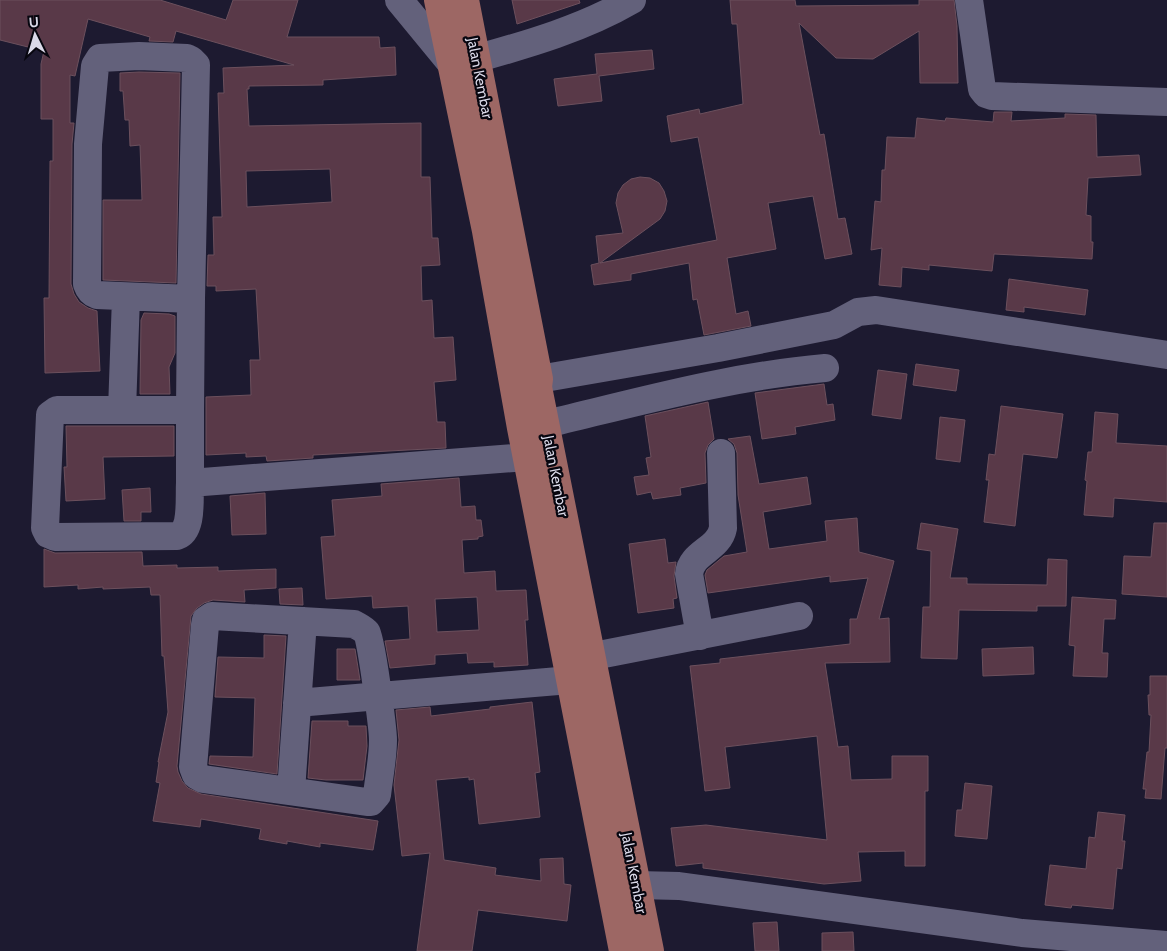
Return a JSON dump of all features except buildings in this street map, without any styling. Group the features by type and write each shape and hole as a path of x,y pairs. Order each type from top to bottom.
{"main road":[{"name":"Jalan Kembar","path":"438,0 463,61"},
{"name":"Jalan Kembar","path":"465,0 463,61 486,231 534,405 588,666 623,951"},
{"name":"Jalan Kembar","path":"534,405 527,458 588,666 657,885 650,951"}],"street":[{"path":"399,0 463,61 522,46 562,32 616,9 632,0"},
{"path":"969,0 982,89 986,94 992,96 1167,102"},
{"path":"190,410 57,410 50,415 46,532 55,537 177,536 184,532 188,524 196,71 194,62 187,58 104,57 98,60 95,66 88,144 87,284 90,292 93,294 191,299"},
{"path":"122,410 126,297"},
{"path":"534,405 718,348 834,325 858,312 876,310 1167,355"},
{"path":"534,405 715,384 788,371 825,368"},
{"path":"700,636 689,574 690,566 695,560 722,536 720,453"},
{"path":"190,483 527,458"},
{"path":"212,616 354,624 367,633 371,646 377,697 383,725 383,741 378,794 371,802 203,779 196,775 193,766 206,620 212,616"},
{"path":"297,703 377,697 588,666 640,648 799,616"},
{"path":"291,791 303,621"},
{"path":"657,885 1022,933 1167,945"}]}
